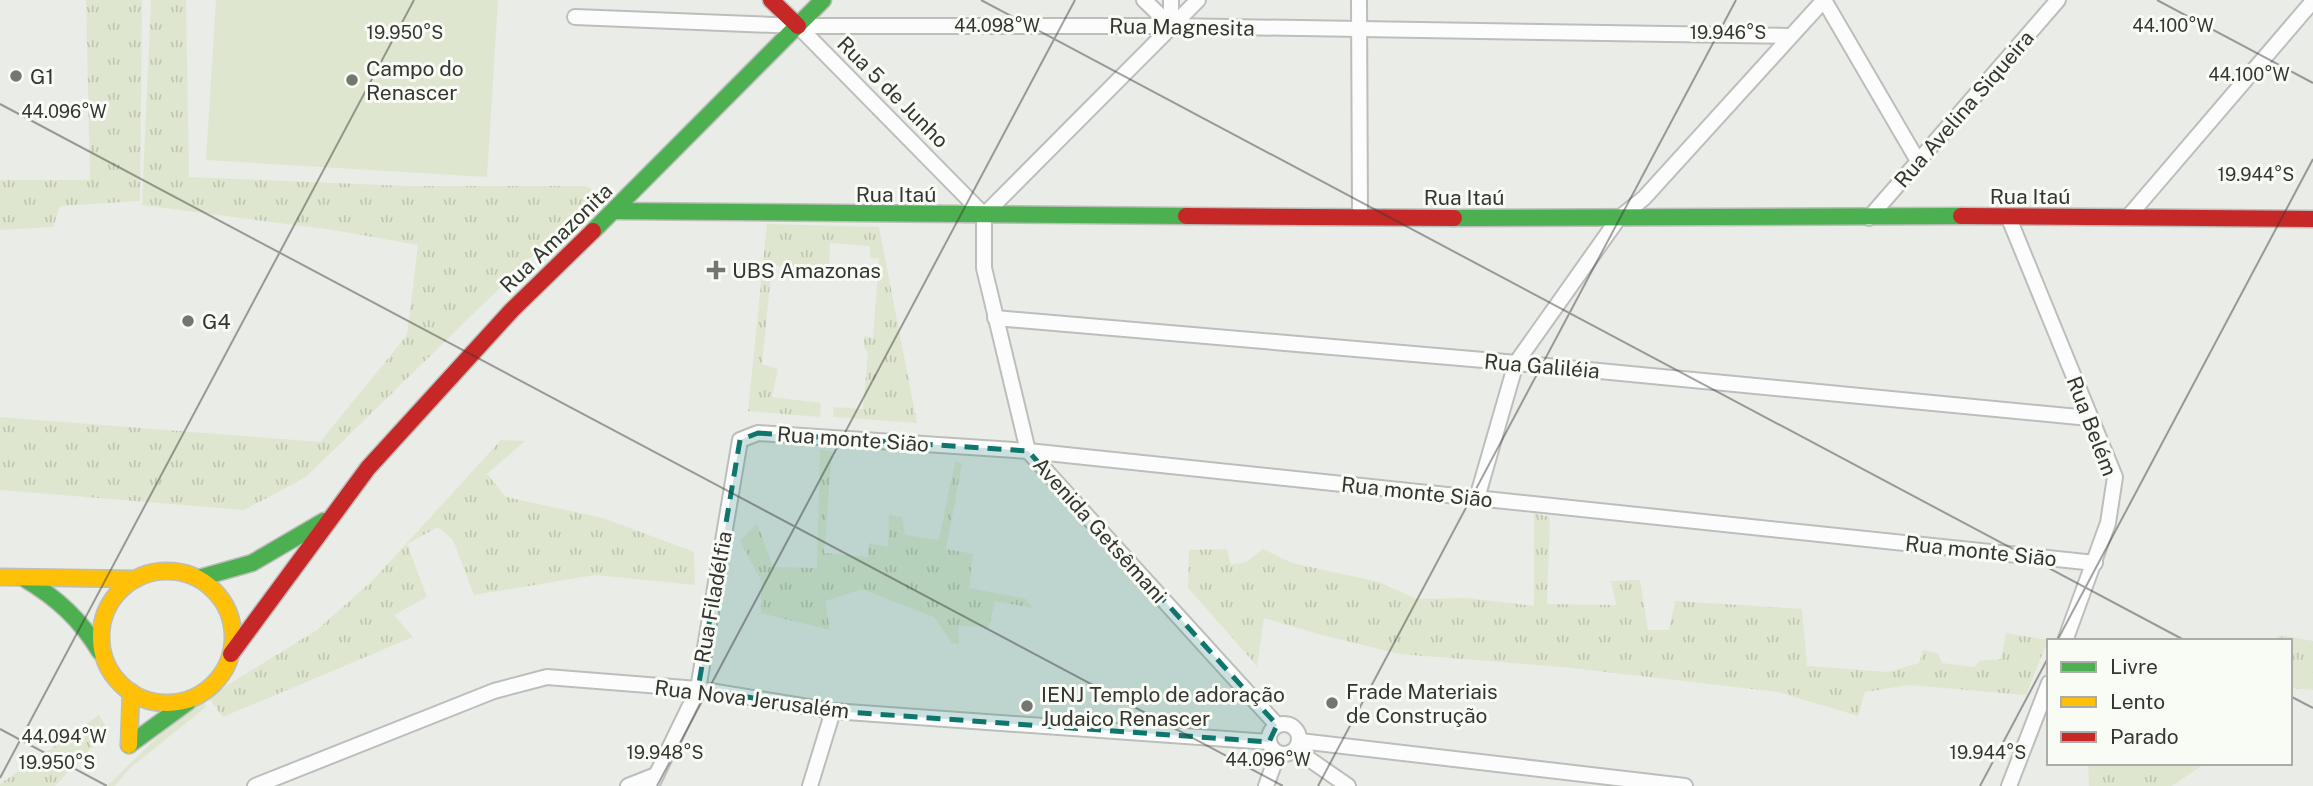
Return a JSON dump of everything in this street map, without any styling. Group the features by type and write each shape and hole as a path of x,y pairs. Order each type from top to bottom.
{"street":[{"name":"Rua 5 de Junho","path":"771,0 984,215"},
{"name":"Rua Amazonita","path":"131,692 129,745 210,687 223,672 231,654 368,468 512,310 823,0"},
{"path":"1144,0 1171,26"},
{"path":"1171,0 1171,26"},
{"path":"984,215 1198,0"},
{"path":"1359,0 1360,217"},
{"path":"1477,498 1516,363 1618,219 1644,198 1824,0 1918,161"},
{"name":"Rua Avelina Siqueira","path":"1869,218 2058,0"},
{"path":"2128,217 2313,1"},
{"name":"Rua Magnesita","path":"575,17 798,26 1171,26 1790,36"},
{"name":"Rua Itaú","path":"614,211 1618,219 2008,216 2313,219"},
{"name":"Avenida Getsêmani","path":"984,215 984,268 1028,451 1277,725"},
{"name":"Rua Belém","path":"2008,216 2115,477 2108,523 2066,639"},
{"name":"Rua Galiléia","path":"995,318 1516,363 2089,418"},
{"name":"Rua monte Sião","path":"740,440 758,433 1028,451 2095,563"},
{"name":"Rua Filadélfia","path":"653,780 698,689 740,440"},
{"name":"Rua Amazonita","path":"0,577 136,579 156,571 178,571 199,578 252,563 331,517"},
{"path":"199,578 216,592 229,611 233,632 231,654"},
{"name":"Rua Amazonita","path":"24,579 55,597 78,620 91,636 111,672 131,692 151,701 173,703 194,697"},
{"path":"111,672 103,652 102,630 107,610 119,592 136,579"},
{"name":"Rua Nova Jerusalém","path":"255,786 494,691 547,677 698,689 833,711 1273,747"},
{"path":"2009,786 2047,688"},
{"path":"810,786 833,711"},
{"path":"1266,786 1273,747 1270,731 1277,725 1291,725 1296,729 1298,746 1348,786"},
{"path":"1273,747 1288,754 1298,746 1685,786"},
{"path":"628,786 653,780"}],"highlighted area":[{"path":"758,433 1028,451 1277,725 1269,742 833,711 698,689 740,440"}],"green space":[{"path":"86,0 142,0 140,201 60,206 53,227 0,230 0,180 90,180"},
{"path":"151,0 186,0 189,177 407,186 586,186 610,200 552,237 306,477 244,510 0,490 0,417 320,442 407,335 418,245 333,230 142,205"},
{"name":"Campo do Renascer","path":"216,0 498,0 487,177 206,160"},
{"path":"767,224 879,227 917,423 833,417 834,407 863,409 868,352 864,347 864,336 873,338 879,259 870,257 870,246 830,243 829,271 772,265 762,364 778,369 772,397 821,403 820,417 748,411"},
{"path":"501,440 525,441 487,474 506,497 603,518 694,552 695,585 595,575 474,595 453,540 438,527 407,544 427,597 394,615 413,637 223,717 208,697 317,630 373,580"},
{"path":"820,449 832,452 824,553 868,557 869,543 888,547 889,515 902,517 905,535 939,540 955,462 962,463 946,549 973,554 969,588 1026,599 1032,608 995,601 989,627 958,626 959,644 952,643 934,617 862,589 825,601 830,630 761,613 761,580 740,541 757,523 773,567 817,568"},
{"path":"1534,513 1550,517 1547,604 1616,605 1611,581 1640,580 1648,630 1669,630 1675,601 1802,609 1807,666 1888,672 1919,663 1923,650 1938,653 1942,663 1974,667 1980,661 2001,659 2006,633 2047,640 2047,642 2026,695 1909,685 1865,692 1858,716 1778,692 1563,667 1399,654 1264,618 1257,666 1188,588 1189,550 1227,549 1231,565 1246,562 1263,549 1292,563 1379,582 1417,599 1467,598 1534,606"},
{"path":"2280,635 2313,641 2313,690 2292,688 2292,639 2275,639"},
{"path":"220,676 219,685 204,699 206,707 129,769 115,786 107,786"},
{"path":"99,715 108,730 55,786 0,786 0,784"},
{"path":"2088,765 2203,765 2172,786 2089,786"}],"traffic: fast":[{"path":"593,231 823,0"},
{"path":"614,211 1186,216"},
{"path":"1454,218 1961,216"},
{"path":"199,578 252,563 324,521"},
{"path":"25,579 67,611 85,630 100,652"},
{"path":"129,745 188,702"}],"traffic: slow":[{"path":"167,571 192,576 213,591 228,612 233,637 228,662 213,683 192,698 167,703 142,698 121,683 106,662 101,637 106,612 121,591 142,576 167,571"},
{"path":"0,577 136,579"},
{"path":"129,745 131,692"}],"traffic: jam":[{"path":"771,0 798,26"},
{"path":"1186,216 1454,218"},
{"path":"1961,216 2313,219"},
{"path":"231,654 368,468 512,310 593,231"}],"place":[{"name":"G1","path":"16,76"},
{"name":"Campo do Renascer","path":"352,80"},
{"name":"UBS Amazonas","path":"716,270"},
{"name":"G4","path":"188,321"},
{"name":"Frade Materiais de Construção","path":"1332,703"},
{"name":"IENJ Templo de adoração Judaico Renascer","path":"1027,706"}]}
